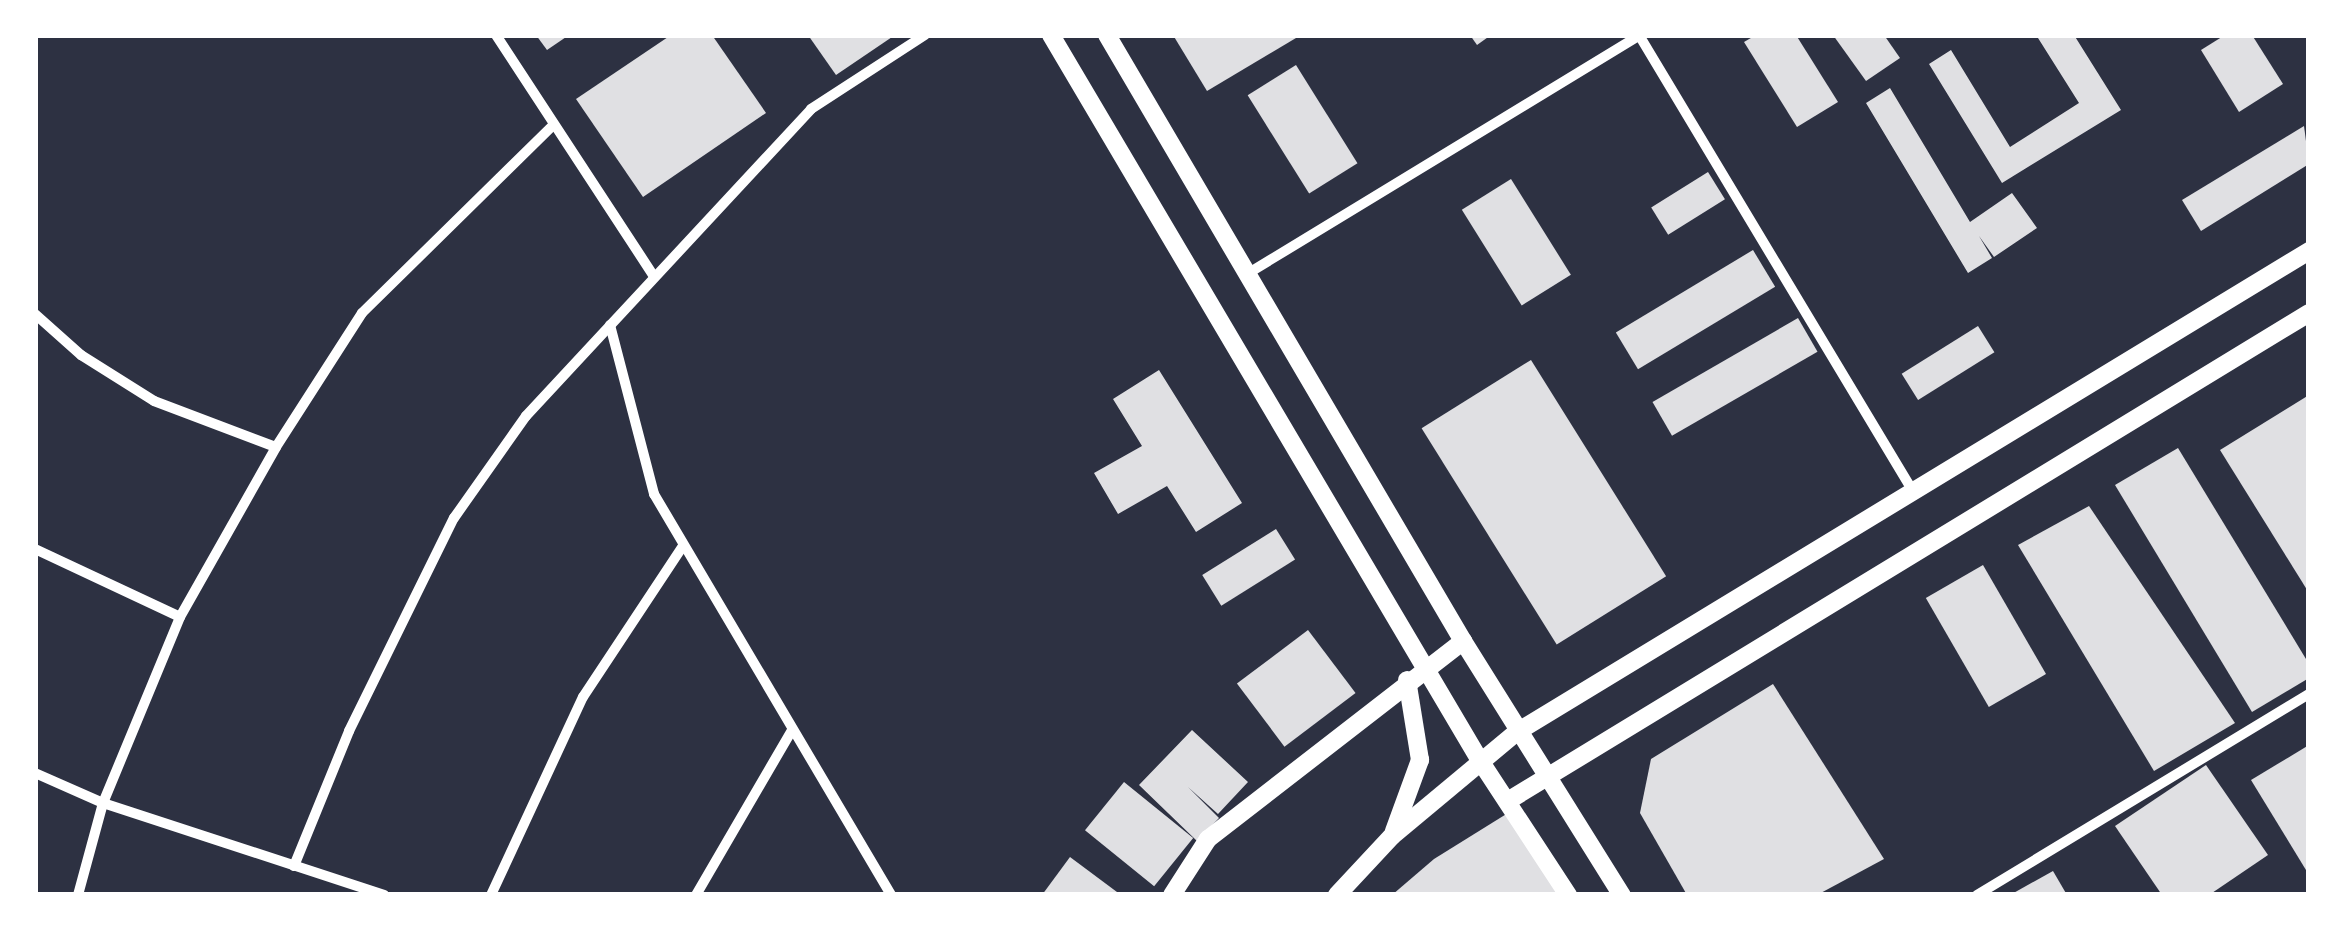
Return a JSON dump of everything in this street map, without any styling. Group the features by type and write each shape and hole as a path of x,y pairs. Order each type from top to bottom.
{"street":[{"path":"496,35 551,127 653,275"},
{"path":"294,866 349,731 454,518 526,416 811,108 925,35"},
{"path":"1051,35 1479,760 1511,799 1568,895"},
{"path":"1107,35 1463,641 1518,732 1552,776 1622,895"},
{"path":"1247,274 1640,35 1911,488"},
{"path":"78,895 102,804 180,617 276,447 362,313 551,127"},
{"path":"1337,895 1392,836 1479,760 1518,732 1911,488 2309,251"},
{"path":"1511,799 2309,313"},
{"path":"35,314 80,355 154,401 276,447"},
{"path":"610,324 635,439 682,546 891,895"},
{"path":"490,895 583,697 682,546"},
{"path":"35,549 180,617"},
{"path":"1172,895 1208,839 1426,665 1463,641"},
{"path":"1392,836 1420,760 1407,680"},
{"path":"1978,895 2309,694"},
{"path":"696,895 792,730"},
{"path":"35,774 102,804 384,895"}],"building":[{"path":"536,35 569,35 547,50"},
{"path":"671,35 712,35 766,113 643,197 576,99"},
{"path":"808,35 895,35 836,75"},
{"path":"1173,35 1301,35 1207,91"},
{"path":"1470,35 1491,35 1477,45"},
{"path":"1756,35 1796,35 1838,102 1797,127 1744,42"},
{"path":"1833,35 1884,35 1900,58 1866,81"},
{"path":"2074,35 2121,110 2002,183 1929,64 1951,50 2010,147 2079,103 2038,38"},
{"path":"2225,35 2252,35 2283,84 2239,112 2201,50"},
{"path":"1296,65 1357,163 1309,194 1248,95"},
{"path":"1890,88 1970,222 2012,193 2037,228 1994,257 1979,236 1992,258 1968,273 1866,103"},
{"path":"2304,126 2309,164 2201,231 2182,200"},
{"path":"1708,172 1725,199 1668,235 1651,208"},
{"path":"1511,179 1571,275 1522,306 1462,210"},
{"path":"1753,250 1775,287 1638,369 1616,332"},
{"path":"1798,318 1818,352 1672,436 1653,402"},
{"path":"1978,326 1994,352 1918,400 1902,374"},
{"path":"1531,360 1666,576 1557,645 1422,428"},
{"path":"1159,370 1242,503 1196,532 1167,486 1118,514 1094,473 1142,446 1113,399"},
{"path":"2309,395 2309,593 2220,450"},
{"path":"2178,448 2309,664 2309,678 2252,712 2115,485"},
{"path":"2089,506 2235,723 2154,771 2018,545"},
{"path":"1276,529 1295,560 1221,606 1202,575"},
{"path":"1983,565 2046,674 1989,707 1926,598"},
{"path":"1308,630 1356,693 1284,747 1237,684"},
{"path":"1773,684 1884,859 1817,895 1687,895 1640,813 1651,759"},
{"path":"1192,730 1248,782 1218,814 1188,787 1219,818 1197,841 1139,785"},
{"path":"2309,745 2309,875 2251,780"},
{"path":"2206,765 2268,855 2209,895 2162,895 2115,826"},
{"path":"1124,782 1193,838 1154,886 1085,830"},
{"path":"1508,813 1560,895 1392,895 1434,859"},
{"path":"1070,857 1121,895 1042,895"},
{"path":"2053,871 2067,895 2010,895"}]}
